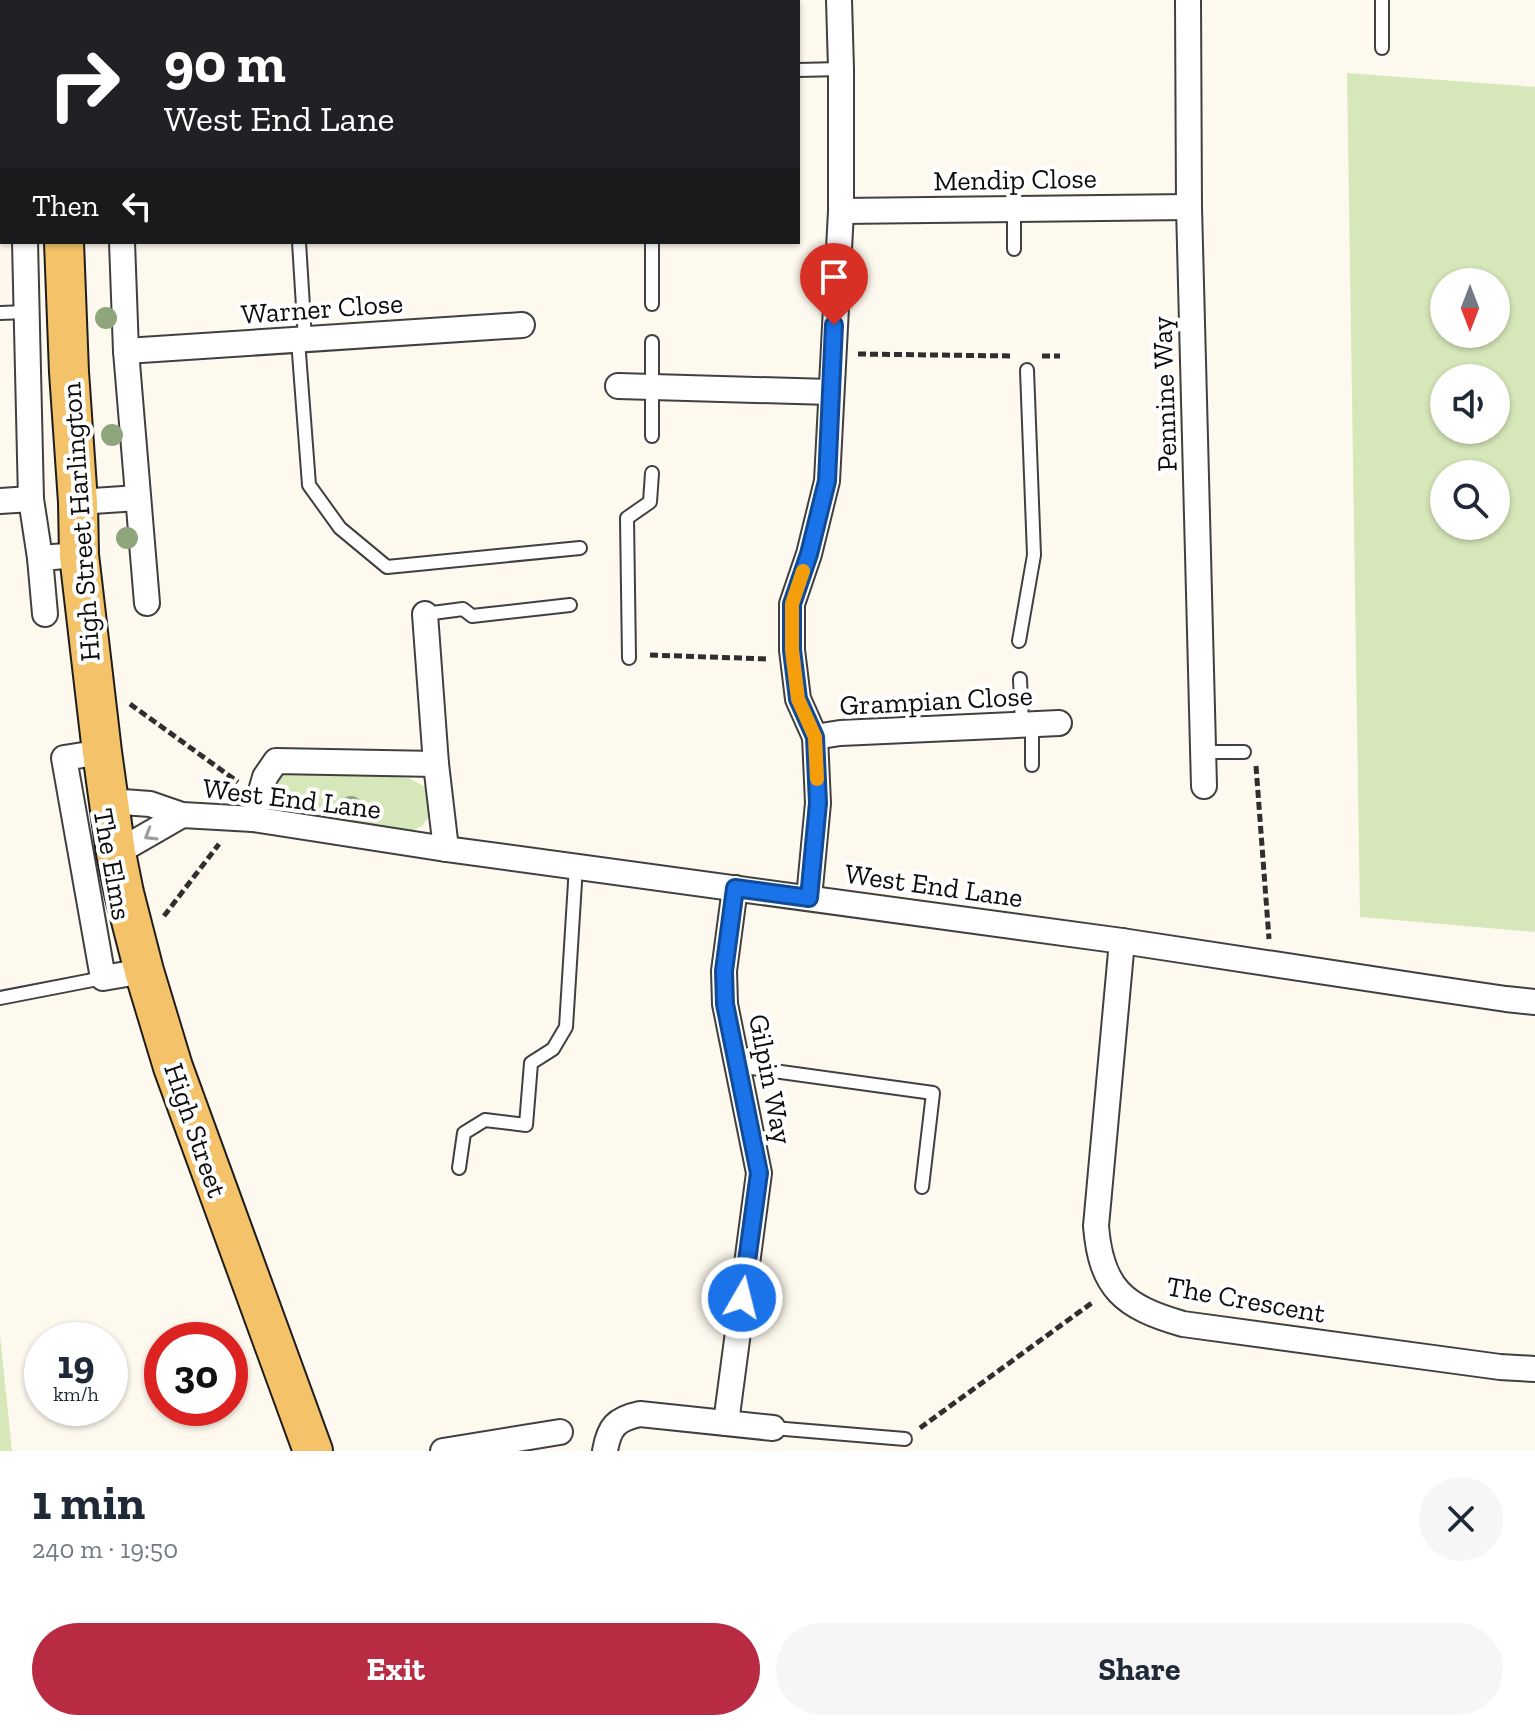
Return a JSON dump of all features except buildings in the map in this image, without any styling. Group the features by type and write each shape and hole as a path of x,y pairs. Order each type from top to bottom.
{"main road":[{"name":"High Street Harlington","path":"64,244 79,555 109,801"},
{"name":"High Street","path":"109,801 116,853 140,954 173,1067 313,1451"}],"street":[{"path":"809,898 818,803 815,737 798,699 793,660 792,604 809,554 827,481 841,211 839,0"},
{"name":"Pennine Way","path":"1188,0 1189,207 1204,786"},
{"name":"Mendip Close","path":"841,211 1189,207"},
{"path":"25,244 31,499 45,614"},
{"path":"122,244 126,351 147,603"},
{"name":"Warner Close","path":"126,351 522,325"},
{"path":"618,386 830,392"},
{"path":"78,502 138,498"},
{"path":"0,501 31,499"},
{"path":"40,558 79,555"},
{"path":"425,614 446,849"},
{"name":"Grampian Close","path":"815,737 840,733 1059,723"},
{"name":"The Elms","path":"102,752 64,758 103,978"},
{"path":"253,819 265,777 276,761 436,764"},
{"name":"West End Lane","path":"109,801 150,804 182,815 253,819 446,849 1122,941 1535,1002"},
{"name":"West End Lane","path":"116,853 182,815"},
{"name":"Gilpin Way","path":"726,1423 759,1173 725,1004 724,971 735,888"},
{"name":"The Crescent","path":"1122,941 1096,1226 1104,1270 1114,1287 1131,1303 1155,1316 1183,1324 1500,1367 1535,1369"},
{"path":"103,978 140,954"},
{"path":"605,1451 607,1438 615,1425 624,1417 640,1414 773,1428"},
{"path":"443,1451 560,1432"}],"lane":[{"path":"1382,0 1382,48"},
{"path":"800,70 841,69"},
{"path":"1014,209 1014,249"},
{"path":"299,244 309,485 340,528 387,567 580,548"},
{"path":"652,244 652,304"},
{"path":"0,313 27,312"},
{"path":"652,342 652,436"},
{"path":"1019,641 1034,555 1027,370"},
{"path":"629,653 627,518 650,502 652,473"},
{"path":"425,614 463,609 472,616 570,605"},
{"path":"1020,679 1032,765"},
{"path":"1204,752 1250,752"},
{"path":"459,1168 464,1133 474,1126 485,1120 526,1125 531,1063 553,1049 566,1027 576,866"},
{"path":"0,998 103,978"},
{"path":"738,1066 933,1093 922,1187"},
{"path":"773,1428 905,1439"}],"path":[{"path":"833,354 1013,356"},
{"path":"1029,356 1060,356"},
{"path":"629,653 793,660"},
{"path":"95,699 121,697 241,784 261,789"},
{"path":"1250,752 1269,939"},
{"path":"140,954 156,927 225,836 227,817"},
{"path":"905,1439 1114,1287"}],"green space":[{"path":"1347,73 1535,87 1535,932 1360,917"},
{"path":"296,770 409,778 425,787 432,802 428,818 422,826 407,833 287,815 272,797 273,785 278,775"},
{"path":"0,1335 12,1451 0,1451"}],"slow traffic":[{"path":"803,571 792,604 792,650 798,699 815,737 817,779"}],"route":[{"path":"742,1298 759,1173 725,1004 724,971 735,888 809,898 818,803 815,737 798,699 792,650 792,604 809,554 827,481 834,325"}]}
